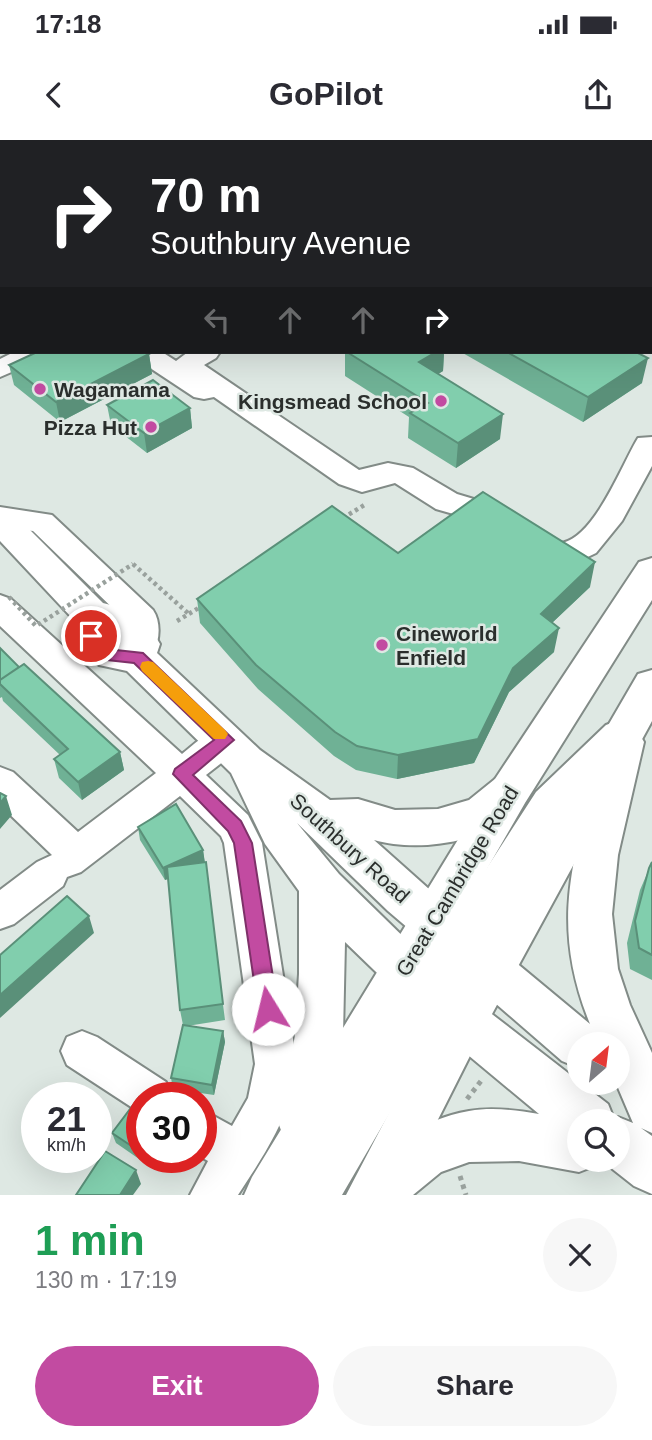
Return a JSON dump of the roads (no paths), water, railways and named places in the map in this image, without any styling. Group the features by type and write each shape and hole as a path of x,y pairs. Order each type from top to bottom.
{"main road":[{"name":"Southbury Road","path":"0,518 92,615 91,636 112,655 139,651 236,751 323,818 461,946 567,1035"},
{"name":"Great Cambridge Road","path":"374,1195 434,994 461,946 510,791 652,571"},
{"path":"652,685 627,730 591,891 591,945 594,968 614,1026 652,1109"},
{"path":"290,1185 445,980 458,972 475,969 461,946 551,804 627,730"},
{"name":"Southbury Road","path":"236,751 290,848 321,883 434,994 574,1109"},
{"path":"323,818 358,817 395,828 438,827 482,814 510,791"},
{"path":"290,1185 319,1042 322,990 321,883"},
{"path":"630,1090 652,1109"},
{"path":"374,1195 418,1157 442,1143 466,1136 501,1132 567,1145"},
{"path":"630,1152 652,1169"},
{"path":"630,1162 652,1169"}],"street":[{"path":"0,369 31,354"},
{"path":"147,354 238,414"},
{"path":"204,354 188,363 330,465 362,482 387,473 411,478 442,499 467,510 494,515 556,554 578,552 592,541 621,496 648,445"},
{"name":"Southbury Road","path":"0,518 41,522 84,560 142,618 139,651"},
{"path":"4,602 235,826 243,843 276,1064 274,1090 269,1104 212,1195"},
{"path":"0,912 181,774 236,751"},
{"path":"0,782 65,863"},
{"path":"82,1051 128,1082"},
{"path":"217,1142 237,1155"}],"place":[{"name":"Wagamama","path":"40,389"},
{"name":"Kingsmead School","path":"441,401"},
{"name":"Pizza Hut","path":"151,427"},
{"name":"Cineworld Enfield","path":"382,645"}]}
